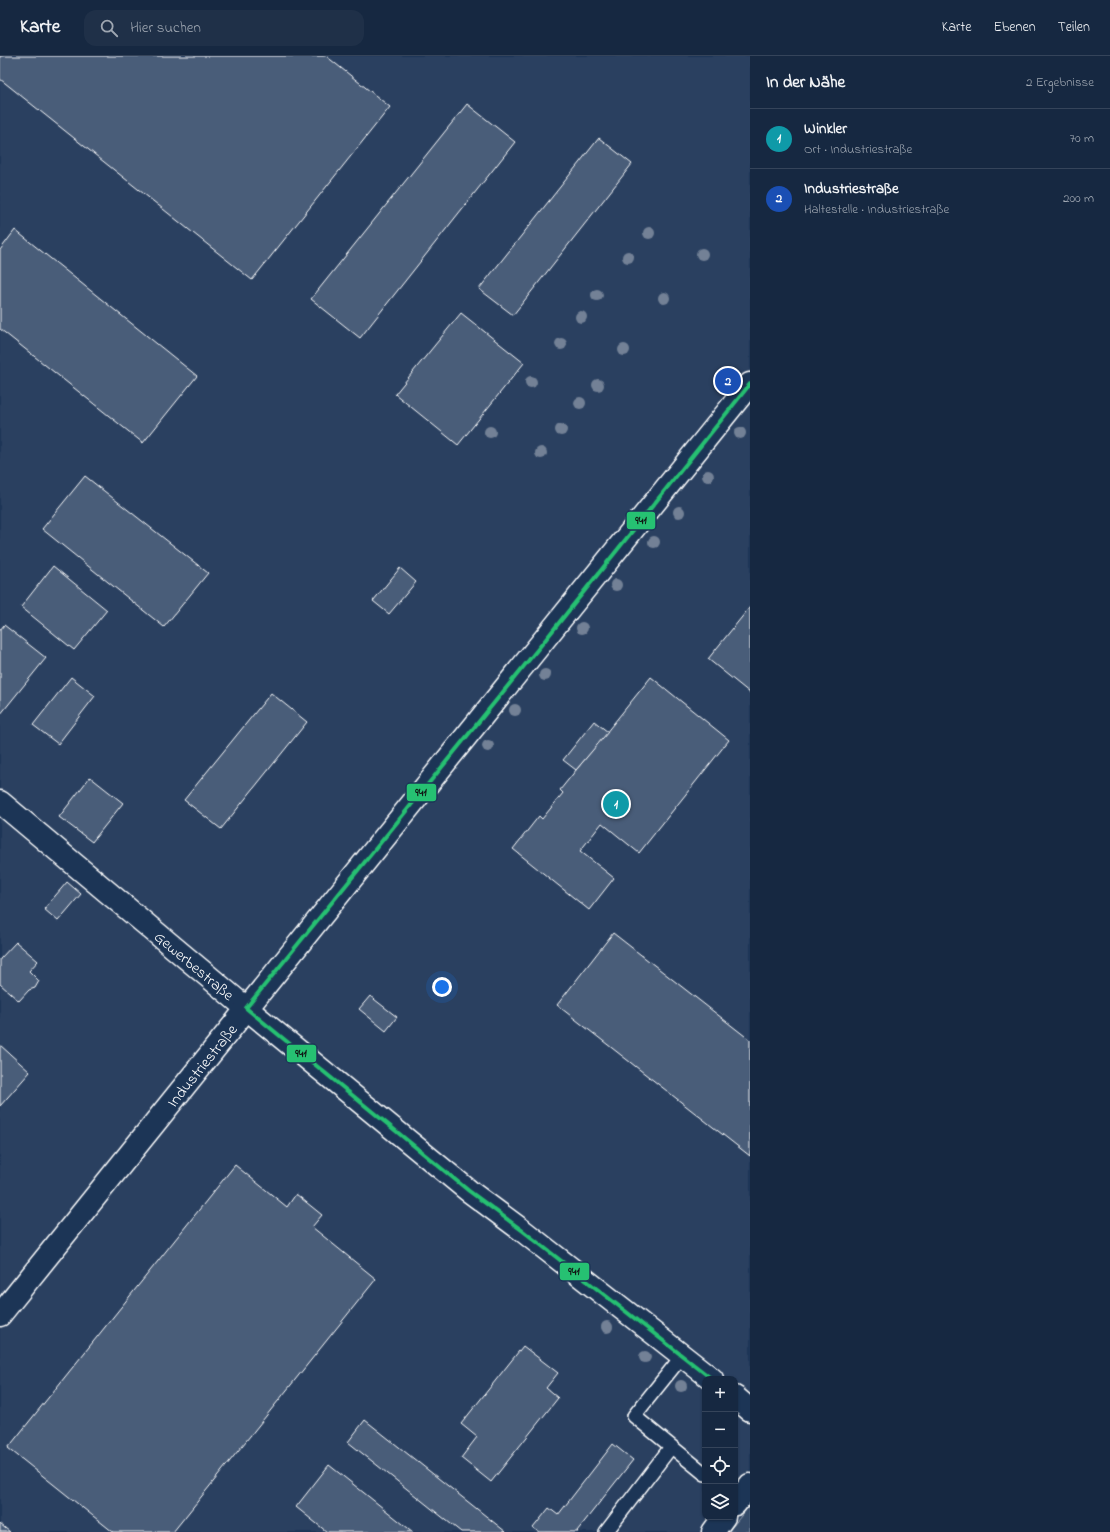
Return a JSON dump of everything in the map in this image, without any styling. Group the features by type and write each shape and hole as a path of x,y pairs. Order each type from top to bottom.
{"street":[{"name":"Industriestraße","path":"0,1315 750,384"},
{"name":"Gewerbestraße","path":"0,802 246,1008 469,1191 523,1231 708,1376"},
{"path":"738,1400 750,1410"},
{"path":"713,1532 722,1520"}],"lane":[{"path":"683,1355 634,1416 702,1472"},
{"path":"606,1532 671,1447"}],"shaded area":[{"path":"0,56 750,56 750,1532 0,1532"},
{"path":"750,1505 750,1532 728,1532"}],"building":[{"path":"0,56 326,56 390,107 252,280 0,79"},
{"path":"467,104 515,142 360,338 311,299"},
{"path":"599,138 632,164 513,315 479,289"},
{"path":"15,230 197,376 143,443 0,329 0,250"},
{"path":"461,313 524,363 458,445 395,394"},
{"path":"85,476 208,573 164,627 42,529"},
{"path":"53,566 107,610 74,650 21,607"},
{"path":"400,568 416,582 389,614 373,601"},
{"path":"750,607 750,693 708,659"},
{"path":"4,625 46,658 0,715 0,630"},
{"path":"71,677 95,696 58,744 33,725"},
{"path":"651,677 729,740 639,853 602,823 580,851 614,878 589,910 513,849 539,816 542,819 563,793 560,790"},
{"path":"271,693 307,722 221,829 184,800"},
{"path":"594,721 608,732 576,770 563,760"},
{"path":"90,777 123,803 92,842 59,817"},
{"path":"67,882 81,894 58,921 44,909"},
{"path":"613,933 750,1040 750,1156 557,1005"},
{"path":"16,942 38,961 29,971 39,981 35,988 29,990 19,1001 0,984 0,959"},
{"path":"370,996 397,1017 386,1031 359,1009"},
{"path":"0,1045 30,1072 0,1106"},
{"path":"235,1165 287,1207 296,1194 322,1215 312,1227 376,1279 173,1532 113,1532 8,1448"},
{"path":"523,1346 558,1373 546,1388 558,1398 491,1482 461,1458 477,1437 461,1424"},
{"path":"365,1420 506,1532 461,1532 348,1442"},
{"path":"613,1444 633,1460 577,1531 578,1532 539,1532 533,1528 549,1508 558,1515"},
{"path":"329,1465 413,1532 327,1532 296,1507"},
{"path":"0,1524 10,1532 0,1532"}],"transit line":[{"name":"941","path":"708,1376 523,1231 469,1191 246,1008 546,639 750,384"}],"place":[{"name":"Industriestraße","path":"728,381"},
{"name":"Winkler","path":"616,804"}]}
